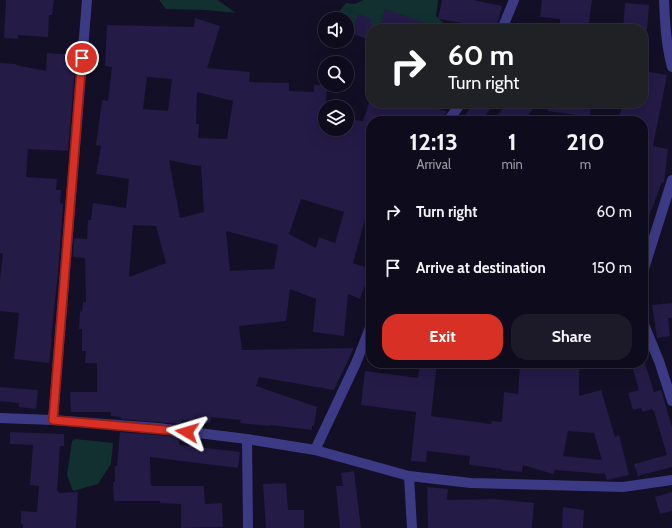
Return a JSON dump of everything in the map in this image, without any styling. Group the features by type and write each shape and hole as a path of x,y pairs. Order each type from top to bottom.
{"street":[{"path":"53,420 87,0"},
{"path":"504,24 514,0"},
{"path":"664,0 668,53 672,67"},
{"path":"648,256 672,180"},
{"path":"648,333 672,401"},
{"path":"315,450 366,337"},
{"path":"0,418 53,420 158,428 247,439 315,450 409,476 471,483 623,487 672,480"},
{"path":"247,439 248,528"},
{"path":"409,476 412,528"}],"green space":[{"path":"159,0 218,0 236,13 205,10 166,9"},
{"path":"363,0 438,0 436,16 445,24 366,24 366,28 354,27 354,12 339,12 346,3 355,4"},
{"path":"75,439 113,443 111,464 98,484 73,491 67,475 72,441"}],"building":[{"path":"6,0 54,0 52,15 49,15 48,37 18,35 18,39 4,38"},
{"path":"442,0 473,0 502,6 497,24 462,24 438,19"},
{"path":"542,0 592,0 589,24 560,24 560,19 540,17"},
{"path":"625,3 649,5 647,24 623,24"},
{"path":"385,9 428,24 380,24"},
{"path":"358,14 371,19 371,24 366,24 366,38 354,35 354,27"},
{"path":"195,18 220,26 207,68 250,72 249,82 289,83 289,91 314,92 314,85 318,85 318,92 327,92 326,100 318,100 318,136 354,136 354,120 363,121 367,108 434,108 447,111 444,116 366,116 366,216 353,263 366,267 366,283 360,299 348,294 344,336 313,332 316,299 290,289 286,321 239,326 242,350 354,348 334,390 259,377 256,386 317,407 312,430 240,423 241,420 211,417 210,423 182,420 181,424 121,419 121,417 111,416 111,412 71,412 70,392 97,392 97,363 85,363 86,351 82,351 82,329 79,329 80,311 82,312 83,302 86,302 85,258 73,257 74,238 87,239 88,220 91,220 93,203 126,208 129,179 96,174 101,146 96,145 102,100 108,101 112,67 105,66 107,25 194,27","holes":["147,77 172,79 168,111 143,109","197,92 233,101 227,139 198,138 199,124 196,124","169,160 201,166 204,212 180,218","301,199 344,212 335,243 319,237 316,248 289,234","133,225 156,226 166,263 129,277","226,231 278,245 274,269 230,271"]},
{"path":"47,53 76,55 68,151 28,149 26,177 57,179 56,190 61,190 60,203 63,204 49,363 14,359 19,313 0,311 0,280 3,254 0,253 0,63 16,64 46,71"},
{"path":"648,72 667,75 653,146 668,149 664,183 662,182 648,219 648,116 619,116 622,108 648,108"},
{"path":"470,108 490,109 485,116 465,116"},
{"path":"503,108 533,108 528,116 497,116"},
{"path":"548,108 591,108 590,116 548,111"},
{"path":"672,303 672,318 668,318 670,336 657,338 652,305"},
{"path":"419,368 436,368 431,416 491,424 492,421 502,422 504,392 518,394 520,368 579,368 579,396 601,390 615,437 619,435 629,475 607,480 605,474 555,470 553,474 523,465 522,472 502,470 471,465 469,464 470,456 427,451 426,462 411,461 416,412 361,405 365,371 418,378","holes":["568,431 594,433 602,460 563,456"]},
{"path":"632,368 647,368 654,392 661,390 672,427 672,467 638,476 634,464 667,455 654,411 652,409 643,412 641,408 633,410 628,393 639,390"},
{"path":"0,387 38,390 36,409 19,407 19,403 0,401"},
{"path":"10,432 64,434 64,446 60,446 57,491 59,491 58,493 78,492 76,528 23,528 23,524 21,524 21,511 37,512 39,486 30,485 33,445 10,444"},
{"path":"120,432 180,437 179,445 240,452 238,468 150,457 151,486 204,486 205,504 222,503 223,527 181,528 181,504 160,503 160,501 114,501 113,482 115,482 115,466 117,466"},
{"path":"354,471 361,528 340,528 336,486 343,486 341,473"},
{"path":"286,483 288,510 304,510 304,528 266,528 263,484"},
{"path":"427,487 448,489 447,500 495,499 534,503 532,528 428,528"},
{"path":"672,492 672,511 660,514 655,497"},
{"path":"563,507 584,510 583,528 562,528"}],"route":[{"path":"82,58 53,420 158,428 187,432"}]}
